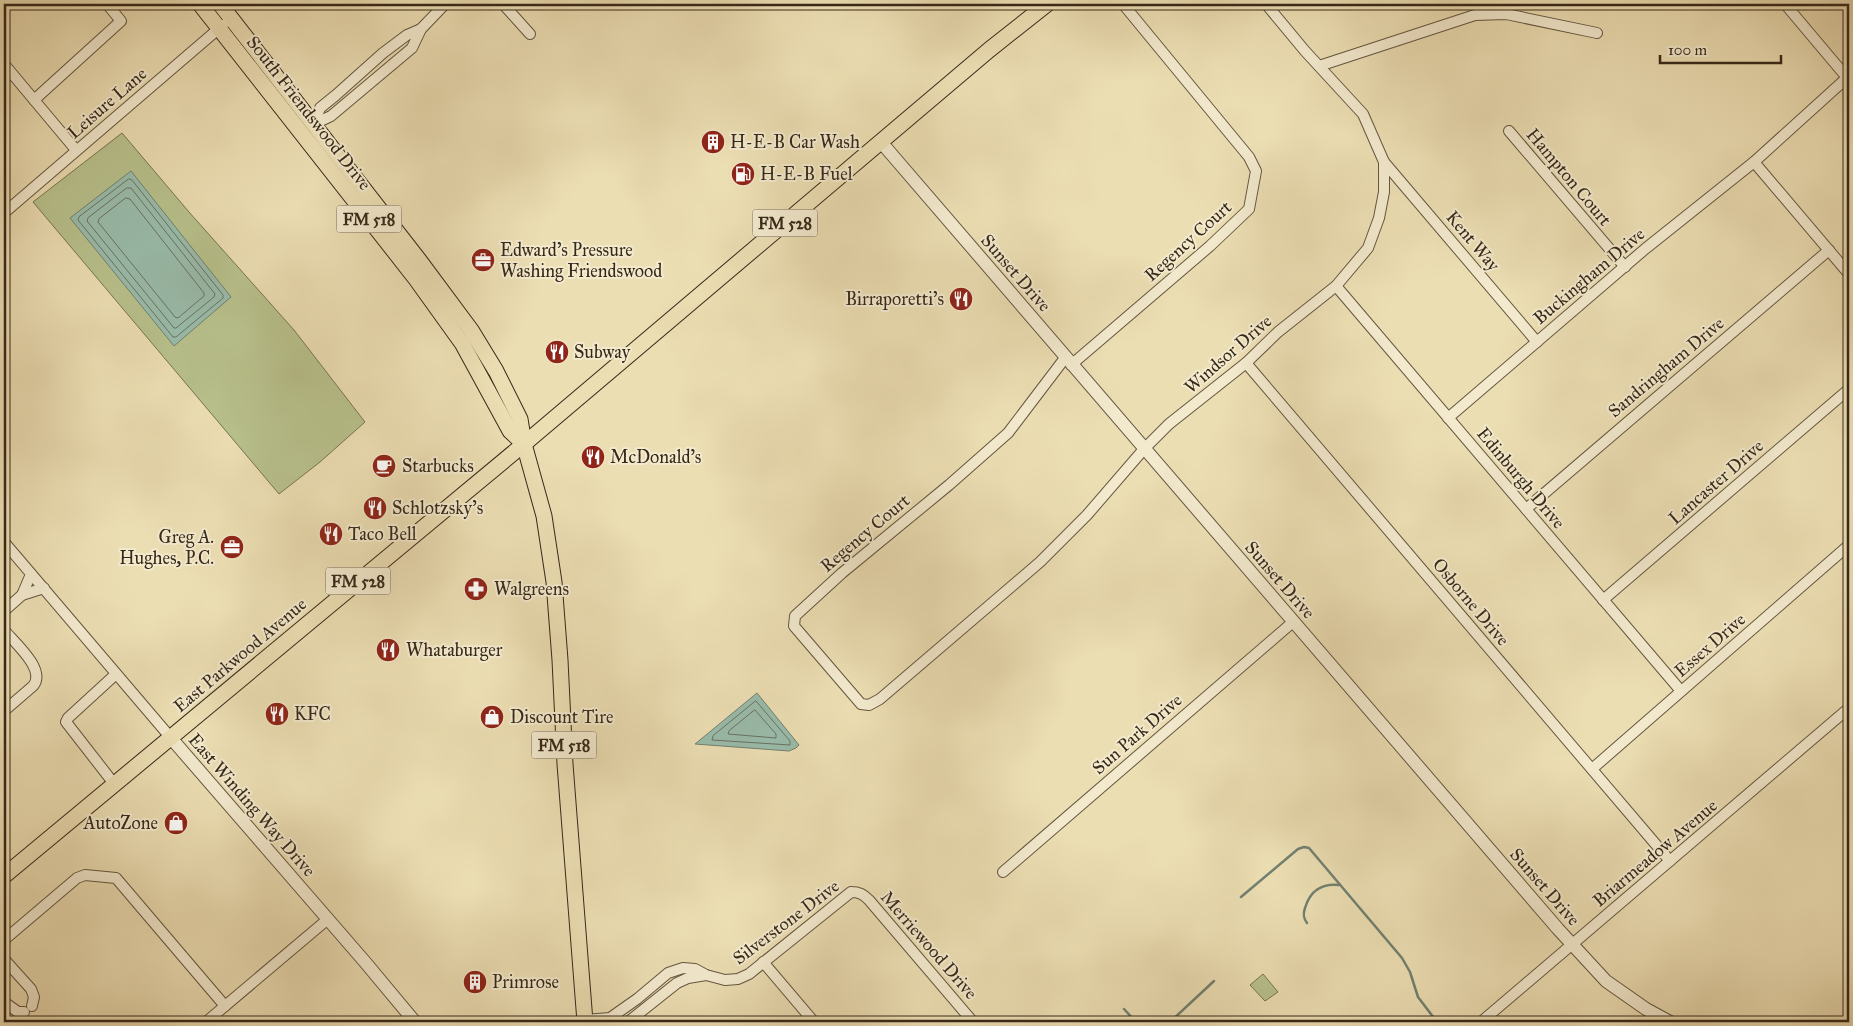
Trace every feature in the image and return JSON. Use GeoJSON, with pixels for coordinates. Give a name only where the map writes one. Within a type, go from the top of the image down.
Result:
{"type":"FeatureCollection","features":[{"type":"Feature","properties":{"kind":"main road","name":"South Friendswood Drive"},"geometry":{"type":"LineString","coordinates":[[200,4],[416,279],[462,343],[510,430],[524,444]]}},
{"type":"Feature","properties":{"kind":"main road","name":"South Friendswood Drive"},"geometry":{"type":"LineString","coordinates":[[220,4],[420,260],[471,330],[496,371],[520,419],[524,444],[544,516],[554,586],[565,763],[585,1021]]}},
{"type":"Feature","properties":{"kind":"main road","name":"FM 528"},"geometry":{"type":"LineString","coordinates":[[524,444],[989,50],[1048,4]]}},
{"type":"Feature","properties":{"kind":"main road","name":"East Parkwood Avenue"},"geometry":{"type":"LineString","coordinates":[[4,876],[524,444]]}},
{"type":"Feature","properties":{"kind":"street"},"geometry":{"type":"LineString","coordinates":[[34,100],[121,21],[106,4]]}},
{"type":"Feature","properties":{"kind":"street"},"geometry":{"type":"LineString","coordinates":[[314,124],[331,116],[412,48],[421,29],[445,4]]}},
{"type":"Feature","properties":{"kind":"street"},"geometry":{"type":"LineString","coordinates":[[503,4],[530,34]]}},
{"type":"Feature","properties":{"kind":"street","name":"Regency Court"},"geometry":{"type":"LineString","coordinates":[[900,681],[880,699],[869,705],[861,704],[794,626],[795,616],[842,573],[949,485],[1008,433],[1068,361],[1210,246],[1249,209],[1256,171],[1249,156],[1123,4]]}},
{"type":"Feature","properties":{"kind":"street","name":"Windsor Drive"},"geometry":{"type":"LineString","coordinates":[[900,681],[1040,562],[1087,514],[1144,449],[1169,424],[1246,363],[1278,332],[1336,286],[1368,248],[1380,218],[1384,192],[1384,162],[1363,114],[1266,4]]}},
{"type":"Feature","properties":{"kind":"street"},"geometry":{"type":"LineString","coordinates":[[1785,4],[1849,78]]}},
{"type":"Feature","properties":{"kind":"street"},"geometry":{"type":"LineString","coordinates":[[1319,66],[1475,15],[1506,14],[1597,33]]}},
{"type":"Feature","properties":{"kind":"street","name":"Leisure Lane"},"geometry":{"type":"LineString","coordinates":[[4,213],[231,18]]}},
{"type":"Feature","properties":{"kind":"street"},"geometry":{"type":"LineString","coordinates":[[314,124],[320,108],[330,99],[383,53],[407,35],[421,29]]}},
{"type":"Feature","properties":{"kind":"street"},"geometry":{"type":"LineString","coordinates":[[4,64],[76,150]]}},
{"type":"Feature","properties":{"kind":"street","name":"Buckingham Drive"},"geometry":{"type":"LineString","coordinates":[[1448,418],[1625,267],[1754,162],[1849,78]]}},
{"type":"Feature","properties":{"kind":"street","name":"Hampton Court"},"geometry":{"type":"LineString","coordinates":[[1509,130],[1625,267]]}},
{"type":"Feature","properties":{"kind":"street","name":"Sunset Drive"},"geometry":{"type":"LineString","coordinates":[[880,142],[1572,945],[1606,981],[1646,1009],[1670,1022]]}},
{"type":"Feature","properties":{"kind":"street","name":"Kent Way"},"geometry":{"type":"LineString","coordinates":[[1384,162],[1537,342]]}},
{"type":"Feature","properties":{"kind":"street"},"geometry":{"type":"LineString","coordinates":[[1754,162],[1849,274]]}},
{"type":"Feature","properties":{"kind":"street","name":"Sandringham Drive"},"geometry":{"type":"LineString","coordinates":[[1526,509],[1829,250]]}},
{"type":"Feature","properties":{"kind":"street","name":"Edinburgh Drive"},"geometry":{"type":"LineString","coordinates":[[1336,286],[1681,691]]}},
{"type":"Feature","properties":{"kind":"street","name":"Osborne Drive"},"geometry":{"type":"LineString","coordinates":[[1246,363],[1670,861]]}},
{"type":"Feature","properties":{"kind":"street","name":"Lancaster Drive"},"geometry":{"type":"LineString","coordinates":[[1603,600],[1849,389]]}},
{"type":"Feature","properties":{"kind":"street","name":"East Winding Way Drive"},"geometry":{"type":"LineString","coordinates":[[4,542],[415,1022]]}},
{"type":"Feature","properties":{"kind":"street","name":"Essex Drive"},"geometry":{"type":"LineString","coordinates":[[1592,769],[1849,546]]}},
{"type":"Feature","properties":{"kind":"street"},"geometry":{"type":"LineString","coordinates":[[22,595],[31,574]]}},
{"type":"Feature","properties":{"kind":"street"},"geometry":{"type":"LineString","coordinates":[[4,611],[22,595],[44,588]]}},
{"type":"Feature","properties":{"kind":"street","name":"Sun Park Drive"},"geometry":{"type":"LineString","coordinates":[[1003,872],[1293,622]]}},
{"type":"Feature","properties":{"kind":"street"},"geometry":{"type":"LineString","coordinates":[[4,630],[33,664],[37,675],[37,681],[33,686],[4,710]]}},
{"type":"Feature","properties":{"kind":"street"},"geometry":{"type":"LineString","coordinates":[[115,785],[66,722],[68,718],[116,674]]}},
{"type":"Feature","properties":{"kind":"street","name":"Briarmeadow Avenue"},"geometry":{"type":"LineString","coordinates":[[1481,1022],[1849,708]]}},
{"type":"Feature","properties":{"kind":"street"},"geometry":{"type":"LineString","coordinates":[[4,940],[77,878],[85,875],[116,878],[225,1006]]}},
{"type":"Feature","properties":{"kind":"street","name":"Silverstone Drive"},"geometry":{"type":"LineString","coordinates":[[585,1021],[610,1018],[637,999],[668,973],[683,968],[696,969],[706,975],[725,980],[749,974],[846,895],[851,892],[857,892]]}},
{"type":"Feature","properties":{"kind":"street","name":"Merriewood Drive"},"geometry":{"type":"LineString","coordinates":[[857,892],[869,900],[974,1022]]}},
{"type":"Feature","properties":{"kind":"street"},"geometry":{"type":"LineString","coordinates":[[206,1022],[328,919]]}},
{"type":"Feature","properties":{"kind":"street"},"geometry":{"type":"LineString","coordinates":[[4,958],[31,989],[34,997],[28,1009],[18,1012],[4,1002]]}},
{"type":"Feature","properties":{"kind":"street"},"geometry":{"type":"LineString","coordinates":[[763,962],[814,1022]]}},
{"type":"Feature","properties":{"kind":"street","name":"Silverstone Drive"},"geometry":{"type":"LineString","coordinates":[[628,1022],[677,983],[688,978],[706,975]]}},
{"type":"Feature","properties":{"kind":"street"},"geometry":{"type":"LineString","coordinates":[[637,999],[645,1009]]}},
{"type":"Feature","properties":{"kind":"green space"},"geometry":{"type":"Polygon","coordinates":[[[122,133],[294,330],[365,422],[320,462],[279,494],[33,202],[122,133]]]}},
{"type":"Feature","properties":{"kind":"green space"},"geometry":{"type":"Polygon","coordinates":[[[1263,974],[1278,992],[1265,1001],[1250,985],[1263,974]]]}},
{"type":"Feature","properties":{"kind":"water"},"geometry":{"type":"Polygon","coordinates":[[[131,171],[231,297],[174,346],[70,218],[131,171]]]}},
{"type":"Feature","properties":{"kind":"water"},"geometry":{"type":"Polygon","coordinates":[[[757,693],[799,745],[796,748],[789,751],[695,744],[757,693]]]}},
{"type":"Feature","properties":{"kind":"waterway"},"geometry":{"type":"LineString","coordinates":[[1241,897],[1298,849],[1309,848],[1402,958],[1410,972],[1418,997],[1437,1022]]}},
{"type":"Feature","properties":{"kind":"waterway"},"geometry":{"type":"LineString","coordinates":[[1307,923],[1304,918],[1304,912],[1307,902],[1313,893],[1327,885],[1339,885]]}},
{"type":"Feature","properties":{"kind":"waterway"},"geometry":{"type":"LineString","coordinates":[[1170,1022],[1214,981]]}},
{"type":"Feature","properties":{"kind":"waterway"},"geometry":{"type":"LineString","coordinates":[[1124,1009],[1136,1022]]}},
{"type":"Feature","properties":{"kind":"place","name":"H-E-B Car Wash"},"geometry":{"type":"Point","coordinates":[713,142]}},
{"type":"Feature","properties":{"kind":"place","name":"H-E-B Fuel"},"geometry":{"type":"Point","coordinates":[743,174]}},
{"type":"Feature","properties":{"kind":"place","name":"Edward’s Pressure Washing Friendswood"},"geometry":{"type":"Point","coordinates":[483,260]}},
{"type":"Feature","properties":{"kind":"place","name":"Birraporetti's"},"geometry":{"type":"Point","coordinates":[961,299]}},
{"type":"Feature","properties":{"kind":"place","name":"Subway"},"geometry":{"type":"Point","coordinates":[557,352]}},
{"type":"Feature","properties":{"kind":"place","name":"McDonald's"},"geometry":{"type":"Point","coordinates":[593,457]}},
{"type":"Feature","properties":{"kind":"place","name":"Starbucks"},"geometry":{"type":"Point","coordinates":[384,466]}},
{"type":"Feature","properties":{"kind":"place","name":"Schlotzsky's"},"geometry":{"type":"Point","coordinates":[375,508]}},
{"type":"Feature","properties":{"kind":"place","name":"Taco Bell"},"geometry":{"type":"Point","coordinates":[331,534]}},
{"type":"Feature","properties":{"kind":"place","name":"Greg A. Hughes, P.C."},"geometry":{"type":"Point","coordinates":[232,547]}},
{"type":"Feature","properties":{"kind":"place","name":"Walgreens"},"geometry":{"type":"Point","coordinates":[476,589]}},
{"type":"Feature","properties":{"kind":"place","name":"Whataburger"},"geometry":{"type":"Point","coordinates":[388,650]}},
{"type":"Feature","properties":{"kind":"place","name":"KFC"},"geometry":{"type":"Point","coordinates":[277,714]}},
{"type":"Feature","properties":{"kind":"place","name":"Discount Tire"},"geometry":{"type":"Point","coordinates":[492,717]}},
{"type":"Feature","properties":{"kind":"place","name":"AutoZone"},"geometry":{"type":"Point","coordinates":[176,823]}},
{"type":"Feature","properties":{"kind":"place","name":"Primrose"},"geometry":{"type":"Point","coordinates":[475,982]}}]}
